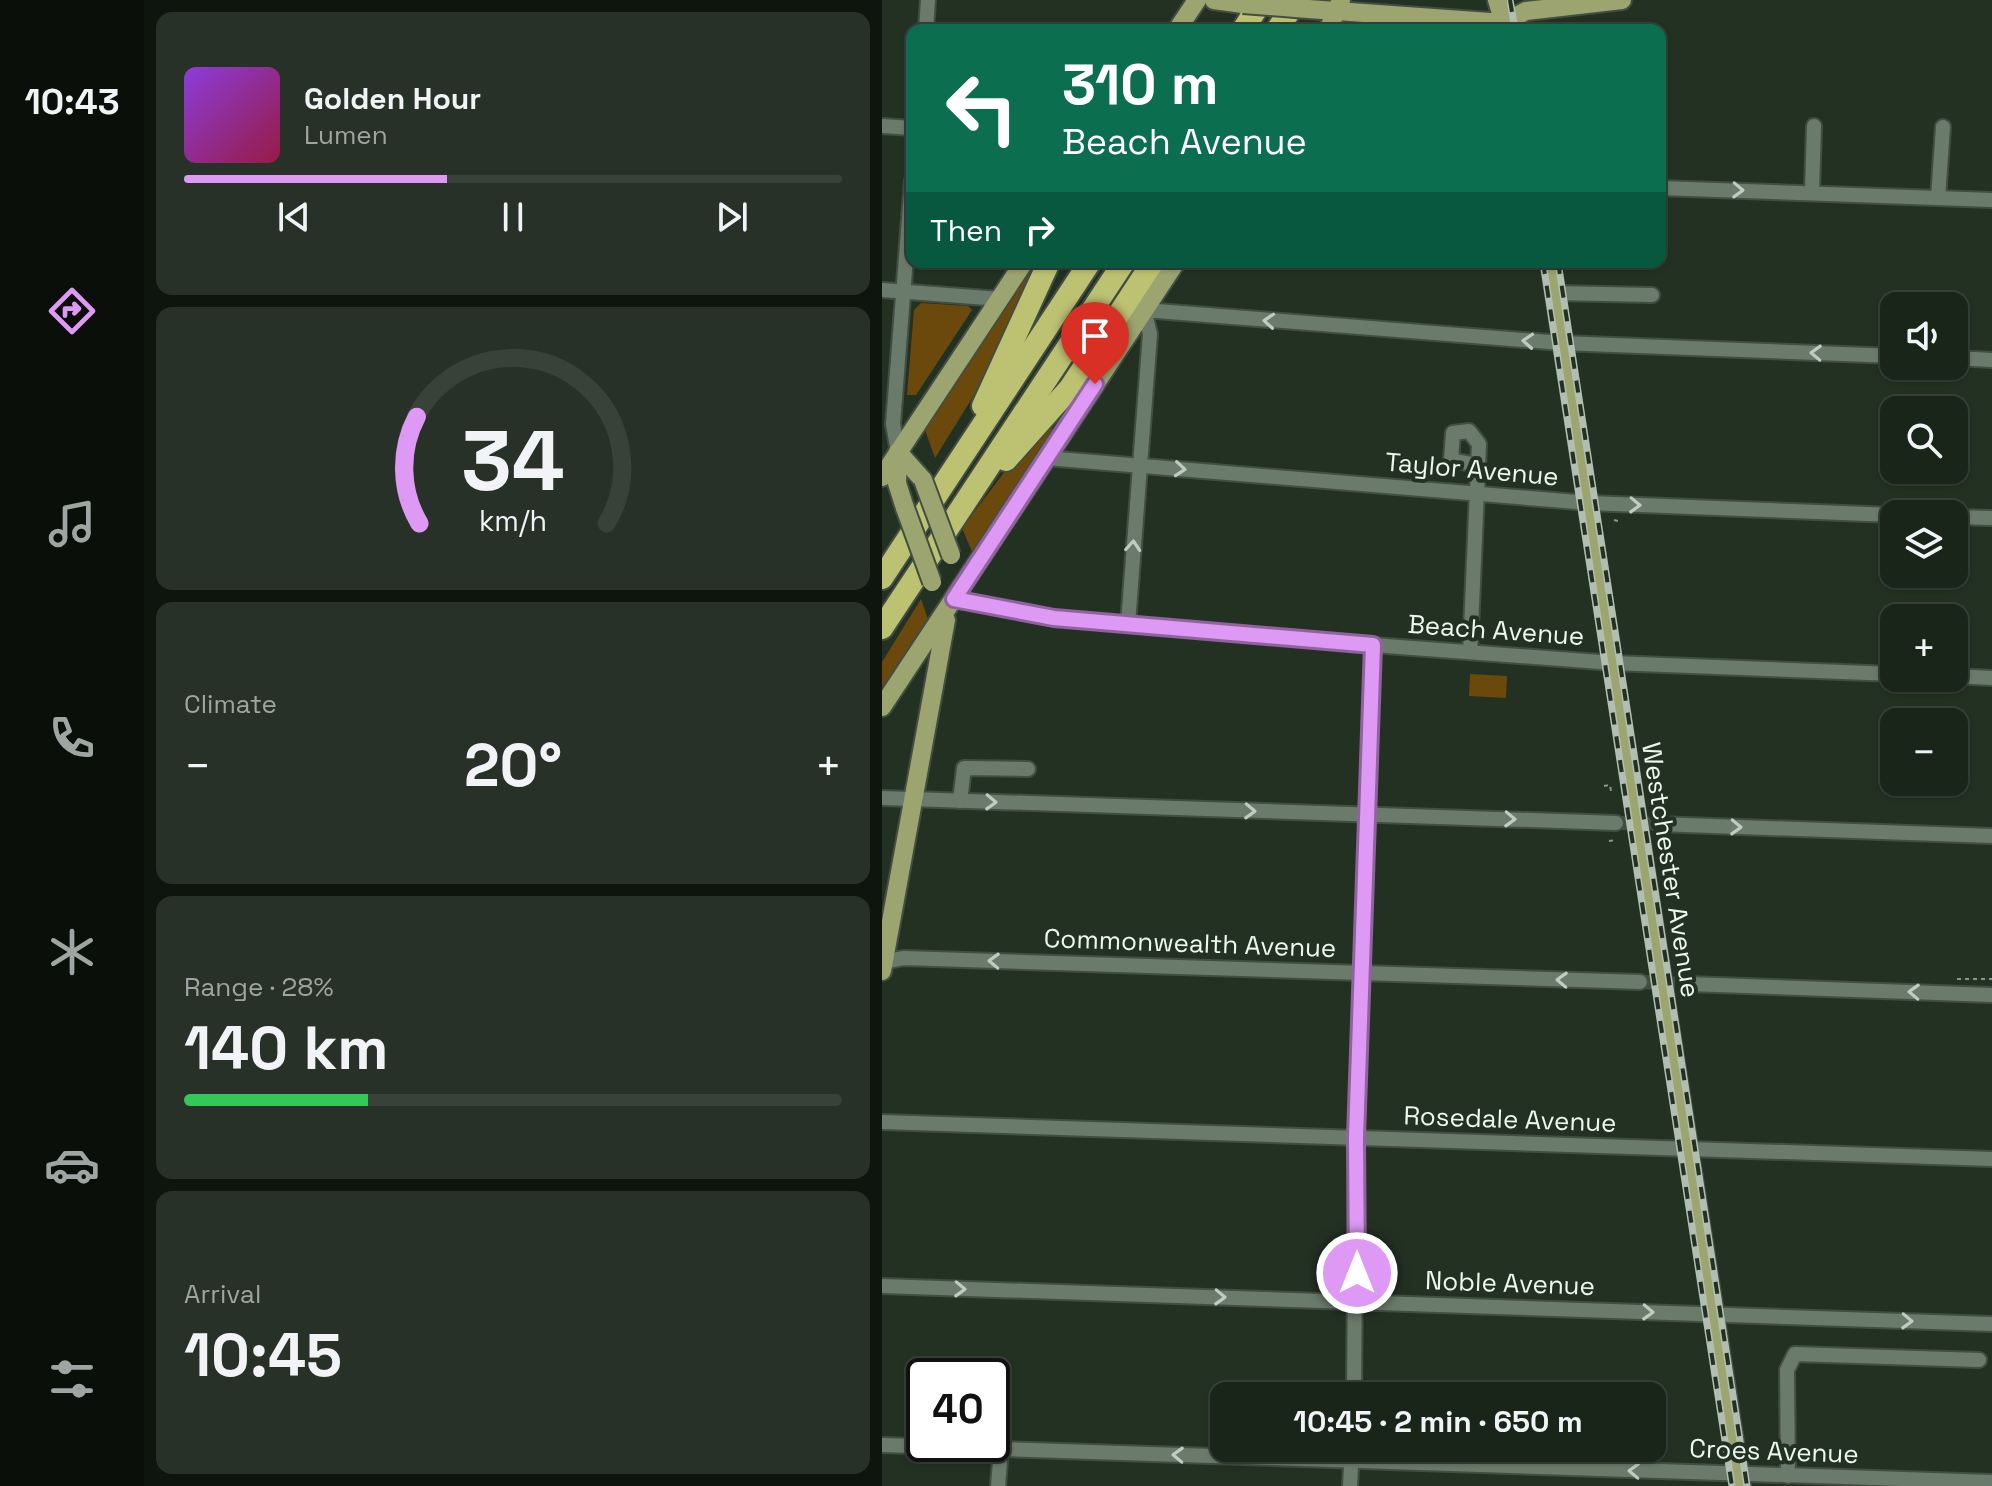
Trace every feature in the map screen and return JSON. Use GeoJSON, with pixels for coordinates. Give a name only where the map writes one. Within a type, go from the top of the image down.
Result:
{"type":"FeatureCollection","features":[{"type":"Feature","properties":{"kind":"highway"},"geometry":{"type":"LineString","coordinates":[[1245,24],[1253,2]]}},
{"type":"Feature","properties":{"kind":"highway"},"geometry":{"type":"LineString","coordinates":[[1283,24],[1302,4]]}},
{"type":"Feature","properties":{"kind":"highway"},"geometry":{"type":"LineString","coordinates":[[956,465],[1046,268]]}},
{"type":"Feature","properties":{"kind":"highway"},"geometry":{"type":"LineString","coordinates":[[882,578],[1086,268]]}},
{"type":"Feature","properties":{"kind":"highway"},"geometry":{"type":"LineString","coordinates":[[882,628],[1120,268]]}},
{"type":"Feature","properties":{"kind":"highway"},"geometry":{"type":"LineString","coordinates":[[959,511],[1070,388],[1149,268]]}},
{"type":"Feature","properties":{"kind":"highway"},"geometry":{"type":"LineString","coordinates":[[882,570],[900,550]]}},
{"type":"Feature","properties":{"kind":"main road"},"geometry":{"type":"LineString","coordinates":[[1181,24],[1197,0]]}},
{"type":"Feature","properties":{"kind":"main road"},"geometry":{"type":"LineString","coordinates":[[1214,0],[1340,6],[1377,22],[1438,24]]}},
{"type":"Feature","properties":{"kind":"main road"},"geometry":{"type":"LineString","coordinates":[[1498,0],[1526,14],[1622,0]]}},
{"type":"Feature","properties":{"kind":"main road"},"geometry":{"type":"LineString","coordinates":[[1498,0],[1504,24]]}},
{"type":"Feature","properties":{"kind":"main road"},"geometry":{"type":"LineString","coordinates":[[1331,24],[1340,6]]}},
{"type":"Feature","properties":{"kind":"main road"},"geometry":{"type":"LineString","coordinates":[[882,477],[890,449],[1020,268]]}},
{"type":"Feature","properties":{"kind":"main road"},"geometry":{"type":"LineString","coordinates":[[882,707],[1172,268]]}},
{"type":"Feature","properties":{"kind":"main road","name":"Westchester Avenue"},"geometry":{"type":"LineString","coordinates":[[1551,268],[1740,1480]]}},
{"type":"Feature","properties":{"kind":"main road"},"geometry":{"type":"LineString","coordinates":[[883,965],[942,634],[954,599],[955,572],[923,480],[890,449]]}},
{"type":"Feature","properties":{"kind":"main road"},"geometry":{"type":"LineString","coordinates":[[890,449],[905,508],[932,582],[954,599]]}},
{"type":"Feature","properties":{"kind":"street"},"geometry":{"type":"LineString","coordinates":[[926,24],[928,0]]}},
{"type":"Feature","properties":{"kind":"street"},"geometry":{"type":"LineString","coordinates":[[882,126],[906,128]]}},
{"type":"Feature","properties":{"kind":"street"},"geometry":{"type":"LineString","coordinates":[[1812,192],[1814,126]]}},
{"type":"Feature","properties":{"kind":"street"},"geometry":{"type":"LineString","coordinates":[[1938,198],[1943,127]]}},
{"type":"Feature","properties":{"kind":"street"},"geometry":{"type":"LineString","coordinates":[[1666,188],[1992,200]]}},
{"type":"Feature","properties":{"kind":"street"},"geometry":{"type":"LineString","coordinates":[[890,449],[906,254]]}},
{"type":"Feature","properties":{"kind":"street"},"geometry":{"type":"LineString","coordinates":[[882,290],[1000,299]]}},
{"type":"Feature","properties":{"kind":"street"},"geometry":{"type":"LineString","coordinates":[[1554,293],[1652,295]]}},
{"type":"Feature","properties":{"kind":"street"},"geometry":{"type":"LineString","coordinates":[[1128,624],[1150,334],[1144,310],[1562,343],[1880,355]]}},
{"type":"Feature","properties":{"kind":"street"},"geometry":{"type":"LineString","coordinates":[[1968,359],[1992,360]]}},
{"type":"Feature","properties":{"kind":"street","name":"Taylor Avenue"},"geometry":{"type":"LineString","coordinates":[[1046,458],[1589,503],[1880,514]]}},
{"type":"Feature","properties":{"kind":"street"},"geometry":{"type":"LineString","coordinates":[[1470,652],[1477,465]]}},
{"type":"Feature","properties":{"kind":"street"},"geometry":{"type":"LineString","coordinates":[[1968,517],[1992,518]]}},
{"type":"Feature","properties":{"kind":"street","name":"Beach Avenue"},"geometry":{"type":"LineString","coordinates":[[954,599],[1026,614],[1373,645],[1613,663],[1880,673]]}},
{"type":"Feature","properties":{"kind":"street"},"geometry":{"type":"LineString","coordinates":[[1354,1382],[1356,1137],[1373,645]]}},
{"type":"Feature","properties":{"kind":"street"},"geometry":{"type":"LineString","coordinates":[[1968,677],[1992,678]]}},
{"type":"Feature","properties":{"kind":"street"},"geometry":{"type":"LineString","coordinates":[[960,801],[964,768],[1028,769]]}},
{"type":"Feature","properties":{"kind":"street"},"geometry":{"type":"LineString","coordinates":[[882,798],[1616,823]]}},
{"type":"Feature","properties":{"kind":"street"},"geometry":{"type":"LineString","coordinates":[[1658,824],[1992,836]]}},
{"type":"Feature","properties":{"kind":"street","name":"Commonwealth Avenue"},"geometry":{"type":"LineString","coordinates":[[883,965],[915,958],[1640,982]]}},
{"type":"Feature","properties":{"kind":"street"},"geometry":{"type":"LineString","coordinates":[[1689,984],[1992,995]]}},
{"type":"Feature","properties":{"kind":"street","name":"Rosedale Avenue"},"geometry":{"type":"LineString","coordinates":[[882,1122],[1992,1159]]}},
{"type":"Feature","properties":{"kind":"street","name":"Noble Avenue"},"geometry":{"type":"LineString","coordinates":[[882,1286],[1992,1324]]}},
{"type":"Feature","properties":{"kind":"street"},"geometry":{"type":"LineString","coordinates":[[1788,1476],[1787,1370],[1795,1354],[1979,1360]]}},
{"type":"Feature","properties":{"kind":"street","name":"Croes Avenue"},"geometry":{"type":"LineString","coordinates":[[882,1445],[906,1446]]}},
{"type":"Feature","properties":{"kind":"street","name":"Croes Avenue"},"geometry":{"type":"LineString","coordinates":[[1010,1449],[1210,1453]]}},
{"type":"Feature","properties":{"kind":"street"},"geometry":{"type":"LineString","coordinates":[[998,1486],[1000,1462]]}},
{"type":"Feature","properties":{"kind":"street"},"geometry":{"type":"LineString","coordinates":[[1350,1486],[1352,1462]]}},
{"type":"Feature","properties":{"kind":"street","name":"Croes Avenue"},"geometry":{"type":"LineString","coordinates":[[1461,1462],[1740,1480],[1788,1476],[1857,1482],[1992,1482]]}},
{"type":"Feature","properties":{"kind":"path"},"geometry":{"type":"LineString","coordinates":[[1604,786],[1610,785],[1611,791]]}},
{"type":"Feature","properties":{"kind":"path"},"geometry":{"type":"LineString","coordinates":[[1609,841],[1617,840]]}},
{"type":"Feature","properties":{"kind":"path"},"geometry":{"type":"LineString","coordinates":[[1664,858],[1665,862],[1669,861]]}},
{"type":"Feature","properties":{"kind":"shaded area"},"geometry":{"type":"Polygon","coordinates":[[[1032,268],[1040,268],[974,395],[935,458],[925,430],[1032,268]]]}},
{"type":"Feature","properties":{"kind":"shaded area"},"geometry":{"type":"Polygon","coordinates":[[[921,303],[968,306],[972,310],[916,395],[907,395],[914,310],[921,303]]]}},
{"type":"Feature","properties":{"kind":"shaded area"},"geometry":{"type":"Polygon","coordinates":[[[1047,426],[1054,430],[973,554],[962,528],[1003,474],[1047,426]]]}},
{"type":"Feature","properties":{"kind":"shaded area"},"geometry":{"type":"Polygon","coordinates":[[[921,599],[929,622],[882,693],[882,662],[921,599]]]}},
{"type":"Feature","properties":{"kind":"shaded area"},"geometry":{"type":"Polygon","coordinates":[[[1470,674],[1507,676],[1506,698],[1469,696],[1470,674]]]}},
{"type":"Feature","properties":{"kind":"tunnel"},"geometry":{"type":"LineString","coordinates":[[1616,823],[1658,824]]}},
{"type":"Feature","properties":{"kind":"tunnel"},"geometry":{"type":"LineString","coordinates":[[1640,982],[1689,984]]}},
{"type":"Feature","properties":{"kind":"railway"},"geometry":{"type":"LineString","coordinates":[[1510,0],[1514,24]]}},
{"type":"Feature","properties":{"kind":"railway"},"geometry":{"type":"LineString","coordinates":[[1544,268],[1732,1486]]}},
{"type":"Feature","properties":{"kind":"railway"},"geometry":{"type":"LineString","coordinates":[[1559,268],[1747,1486]]}},
{"type":"Feature","properties":{"kind":"route"},"geometry":{"type":"LineString","coordinates":[[1095,384],[954,599],[972,605],[1054,618],[1373,645],[1356,1137],[1357,1273]]}}]}
